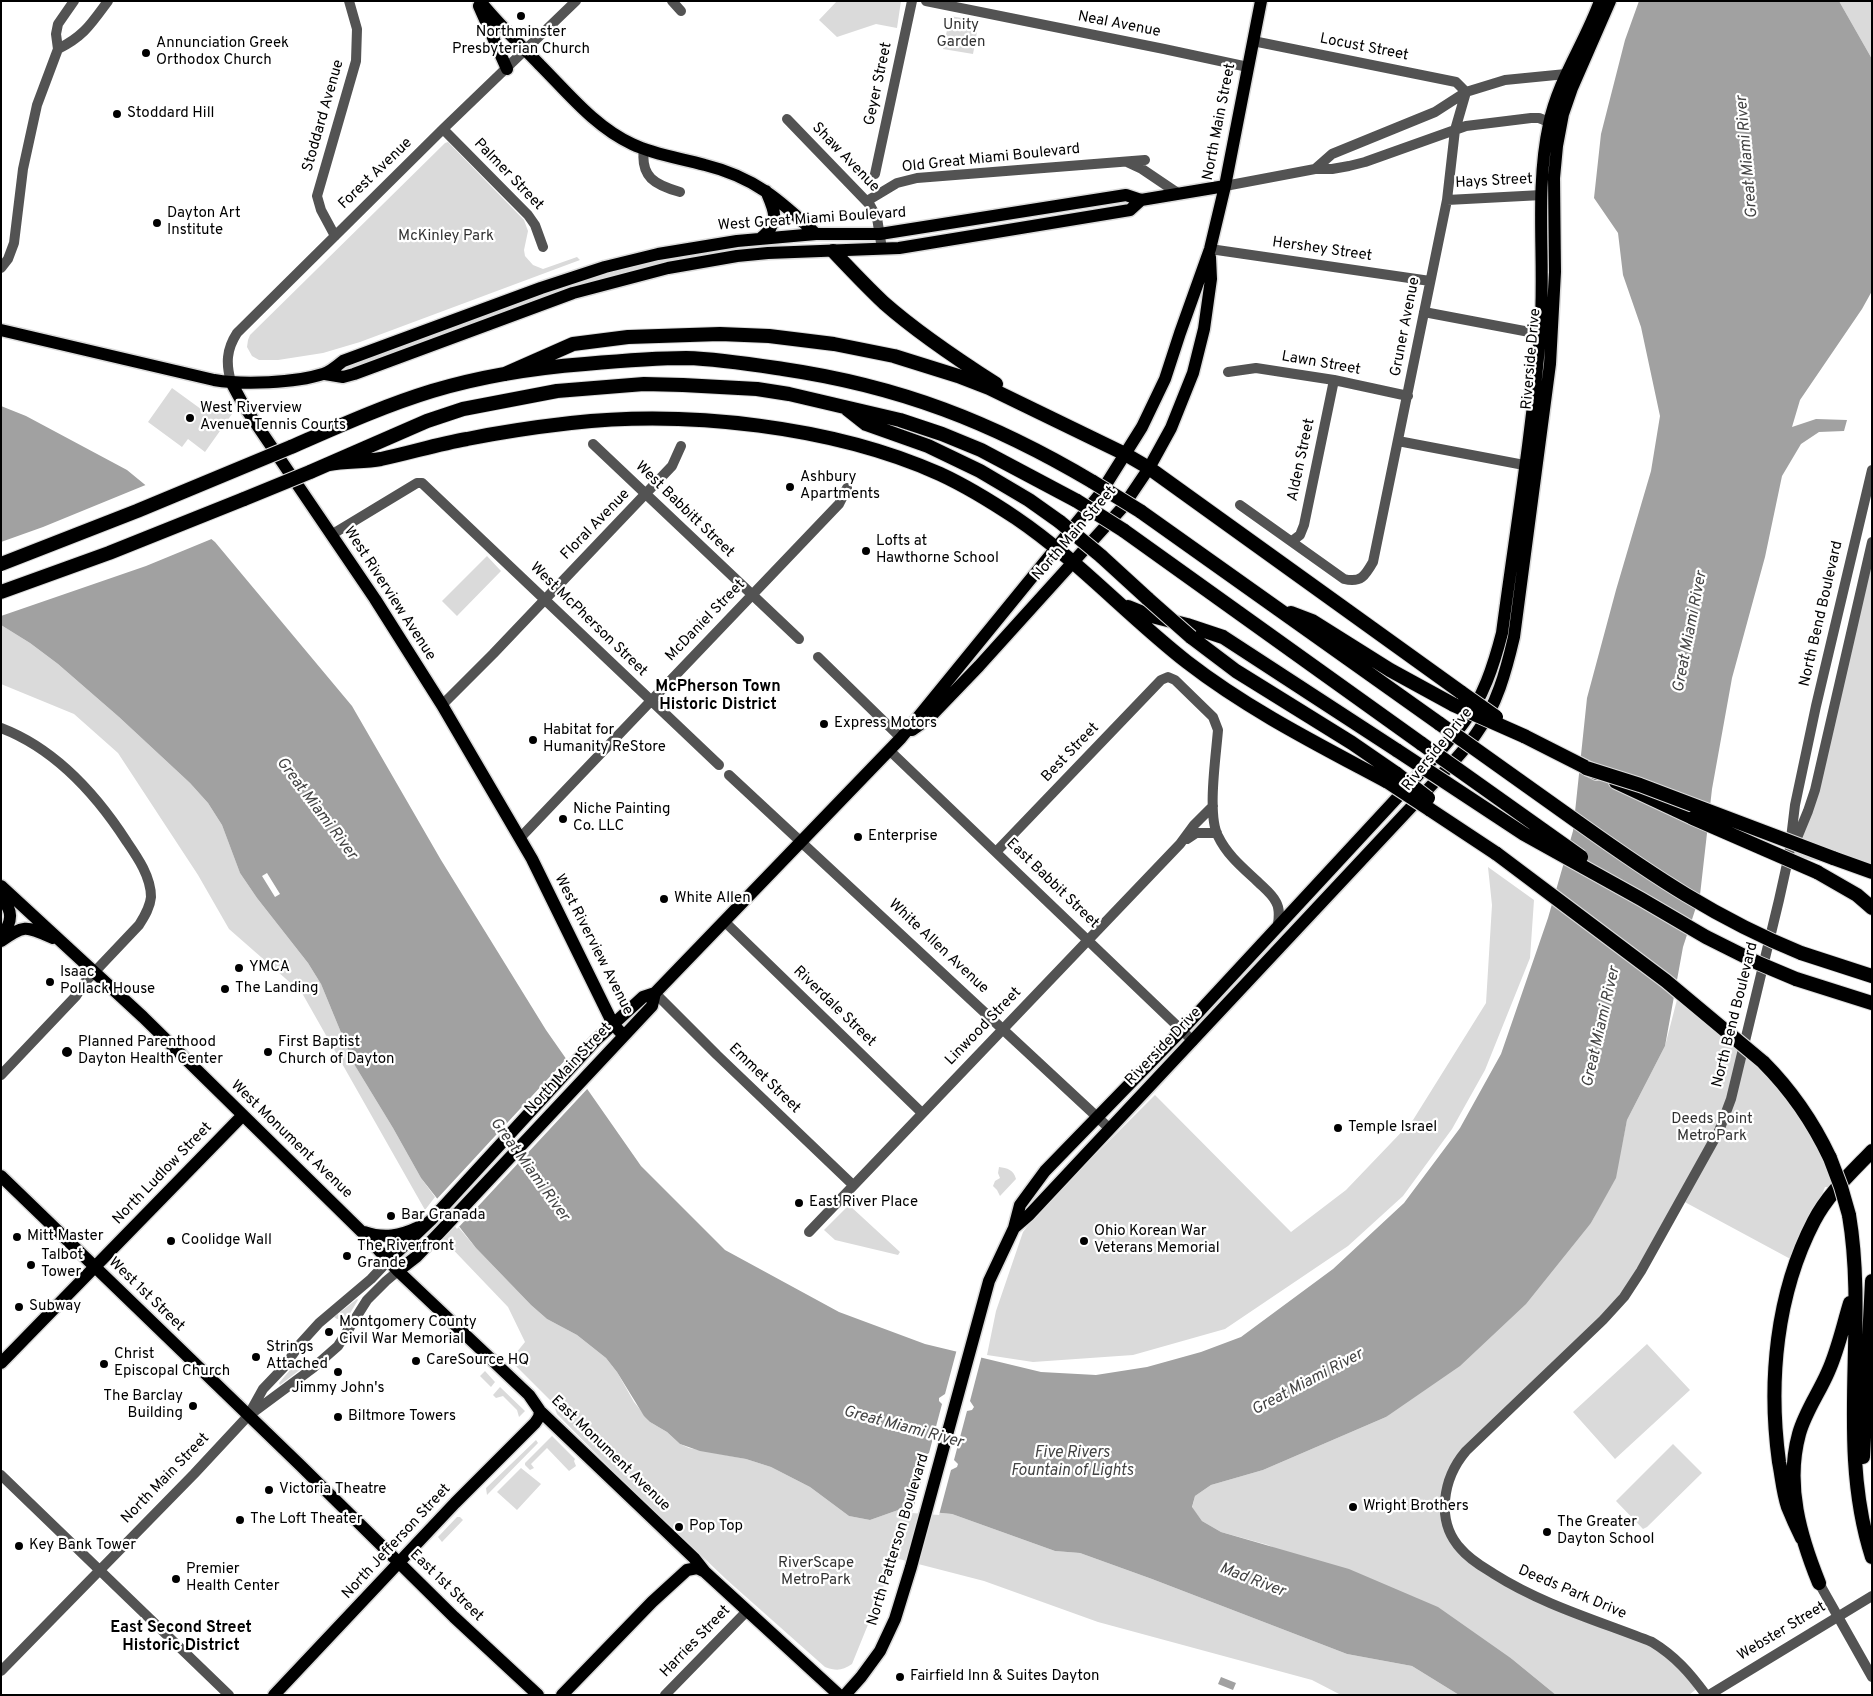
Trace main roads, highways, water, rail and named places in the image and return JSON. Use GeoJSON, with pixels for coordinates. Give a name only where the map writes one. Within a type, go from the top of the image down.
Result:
{"type":"FeatureCollection","features":[{"type":"Feature","properties":{"kind":"highway"},"geometry":{"type":"LineString","coordinates":[[833,251],[898,314],[946,351],[1006,390],[1015,400]]}},
{"type":"Feature","properties":{"kind":"highway"},"geometry":{"type":"LineString","coordinates":[[505,374],[572,344],[656,336],[720,334],[834,344],[894,356],[958,376],[1015,400],[1125,454],[1149,468],[1524,736]]}},
{"type":"Feature","properties":{"kind":"highway"},"geometry":{"type":"LineString","coordinates":[[1,564],[137,511],[358,418],[431,392],[505,374],[602,362],[684,358],[748,363],[833,377],[877,387],[976,421],[1033,447],[1094,482],[1140,511],[1580,824],[1679,891],[1739,926],[1801,953],[1872,976]]}},
{"type":"Feature","properties":{"kind":"highway"},"geometry":{"type":"LineString","coordinates":[[1,592],[109,553],[310,472],[436,418],[464,409],[557,391],[644,384],[757,389],[900,420],[942,434],[981,450],[1077,501],[1123,530],[1641,899]]}},
{"type":"Feature","properties":{"kind":"highway"},"geometry":{"type":"LineString","coordinates":[[842,406],[866,424],[928,446],[980,471],[1029,500],[1060,522],[1191,637],[1236,671],[1352,743],[1393,778],[1666,981],[1763,1062],[1782,1081],[1801,1107],[1830,1158],[1839,1180],[1849,1215],[1853,1242],[1854,1285],[1853,1433],[1862,1513],[1872,1556]]}},
{"type":"Feature","properties":{"kind":"highway"},"geometry":{"type":"LineString","coordinates":[[329,464],[343,461],[376,460],[465,439],[573,423],[702,419],[798,432],[862,447],[940,474],[975,492],[1016,518],[1055,548],[1186,662],[1232,694],[1280,723],[1393,778]]}},
{"type":"Feature","properties":{"kind":"highway"},"geometry":{"type":"LineString","coordinates":[[1116,600],[1134,610],[1223,636],[1524,834],[1726,948],[1796,978],[1872,1003]]}},
{"type":"Feature","properties":{"kind":"highway"},"geometry":{"type":"LineString","coordinates":[[1279,609],[1312,621],[1390,670],[1454,705],[1524,736],[1586,768],[1693,818],[1817,872],[1856,895],[1872,908]]}},
{"type":"Feature","properties":{"kind":"highway"},"geometry":{"type":"LineString","coordinates":[[1586,768],[1640,785],[1872,872]]}},
{"type":"Feature","properties":{"kind":"highway"},"geometry":{"type":"LineString","coordinates":[[1820,1583],[1788,1506],[1776,1439],[1774,1407],[1775,1370],[1783,1312],[1796,1262],[1814,1221],[1830,1196],[1872,1151]]}},
{"type":"Feature","properties":{"kind":"highway"},"geometry":{"type":"LineString","coordinates":[[1862,1513],[1863,1429],[1872,1280]]}},
{"type":"Feature","properties":{"kind":"highway"},"geometry":{"type":"LineString","coordinates":[[1802,1538],[1798,1523],[1794,1487],[1796,1449],[1803,1423],[1835,1355],[1854,1285]]}},
{"type":"Feature","properties":{"kind":"main road"},"geometry":{"type":"LineString","coordinates":[[479,1],[526,51],[601,125],[622,139],[644,149],[721,170],[766,190],[785,204],[816,234]]}},
{"type":"Feature","properties":{"kind":"main road"},"geometry":{"type":"LineString","coordinates":[[479,1],[506,69]]}},
{"type":"Feature","properties":{"kind":"main road","name":"North Main Street"},"geometry":{"type":"LineString","coordinates":[[389,1260],[430,1221],[597,1039],[643,997],[655,993],[901,738],[1100,494],[1142,427],[1165,379],[1210,249],[1225,186],[1261,1]]}},
{"type":"Feature","properties":{"kind":"main road","name":"Riverside Drive"},"geometry":{"type":"LineString","coordinates":[[985,1298],[995,1266],[1014,1228],[1020,1205],[1045,1171],[1182,1030],[1278,924],[1434,758],[1462,725],[1475,705],[1493,664],[1502,632],[1524,465],[1540,334],[1543,161],[1549,122],[1566,74],[1600,1]]}},
{"type":"Feature","properties":{"kind":"main road","name":"Riverside Drive"},"geometry":{"type":"LineString","coordinates":[[1014,1228],[1029,1215],[1444,772],[1477,733],[1498,694],[1514,637],[1550,364],[1554,281],[1554,178],[1557,146],[1563,114],[1572,88],[1610,1]]}},
{"type":"Feature","properties":{"kind":"main road","name":"West Great Miami Boulevard"},"geometry":{"type":"LineString","coordinates":[[326,374],[343,361],[541,288],[604,267],[686,248],[718,243],[816,234],[880,234],[1126,195],[1141,200],[1225,186]]}},
{"type":"Feature","properties":{"kind":"main road"},"geometry":{"type":"LineString","coordinates":[[760,239],[771,228],[775,219],[773,206],[766,190]]}},
{"type":"Feature","properties":{"kind":"main road","name":"West Great Miami Boulevard"},"geometry":{"type":"LineString","coordinates":[[231,382],[283,381],[326,374],[343,377],[543,303],[645,273],[737,256],[882,249],[1130,210],[1141,200]]}},
{"type":"Feature","properties":{"kind":"main road","name":"North Main Street"},"geometry":{"type":"LineString","coordinates":[[901,738],[929,718],[979,666],[1122,508],[1149,468],[1171,428],[1193,373],[1204,329],[1211,279],[1210,249]]}},
{"type":"Feature","properties":{"kind":"main road"},"geometry":{"type":"LineString","coordinates":[[1,329],[132,362],[231,382]]}},
{"type":"Feature","properties":{"kind":"main road","name":"West Riverview Avenue"},"geometry":{"type":"LineString","coordinates":[[231,382],[244,406],[375,599],[442,705],[520,838],[613,1024],[623,1035]]}},
{"type":"Feature","properties":{"kind":"main road","name":"West Monument Avenue"},"geometry":{"type":"LineString","coordinates":[[1,886],[144,1017],[362,1232]]}},
{"type":"Feature","properties":{"kind":"main road"},"geometry":{"type":"LineString","coordinates":[[1,899],[9,908],[11,916],[10,923],[1,939]]}},
{"type":"Feature","properties":{"kind":"main road"},"geometry":{"type":"LineString","coordinates":[[1,939],[20,929],[28,928],[62,942]]}},
{"type":"Feature","properties":{"kind":"main road","name":"North Main Street"},"geometry":{"type":"LineString","coordinates":[[398,1271],[416,1257],[440,1232],[652,1006],[655,993]]}},
{"type":"Feature","properties":{"kind":"main road","name":"North Ludlow Street"},"geometry":{"type":"LineString","coordinates":[[1,1363],[243,1115]]}},
{"type":"Feature","properties":{"kind":"main road","name":"West 1st Street"},"geometry":{"type":"LineString","coordinates":[[1,1176],[248,1416]]}},
{"type":"Feature","properties":{"kind":"main road"},"geometry":{"type":"LineString","coordinates":[[362,1232],[389,1237],[404,1234],[430,1221]]}},
{"type":"Feature","properties":{"kind":"main road","name":"East Monument Avenue"},"geometry":{"type":"LineString","coordinates":[[362,1232],[398,1271],[528,1395],[540,1411],[694,1558],[705,1572],[839,1695]]}},
{"type":"Feature","properties":{"kind":"main road","name":"North Patterson Boulevard"},"geometry":{"type":"LineString","coordinates":[[845,1695],[861,1677],[883,1645],[895,1619],[985,1298]]}},
{"type":"Feature","properties":{"kind":"main road","name":"North Jefferson Street"},"geometry":{"type":"LineString","coordinates":[[274,1695],[326,1642],[398,1562],[535,1423],[539,1418],[540,1411]]}},
{"type":"Feature","properties":{"kind":"main road","name":"East 1st Street"},"geometry":{"type":"LineString","coordinates":[[248,1416],[454,1617],[538,1695]]}},
{"type":"Feature","properties":{"kind":"main road"},"geometry":{"type":"LineString","coordinates":[[562,1695],[652,1602],[685,1572],[694,1568],[705,1572]]}},
{"type":"Feature","properties":{"kind":"water"},"geometry":{"type":"Polygon","coordinates":[[[1639,1],[1839,1],[1872,59],[1872,291],[1862,309],[1800,400],[1792,427],[1816,419],[1847,420],[1844,431],[1819,432],[1801,444],[1782,476],[1765,557],[1732,678],[1712,789],[1700,895],[1683,947],[1665,1046],[1627,1120],[1616,1178],[1591,1223],[1526,1304],[1460,1366],[1386,1417],[1263,1470],[1211,1485],[1195,1496],[1192,1507],[1202,1521],[1221,1532],[1349,1569],[1438,1607],[1512,1659],[1556,1695],[1459,1695],[1412,1666],[1347,1654],[1080,1553],[1055,1551],[952,1514],[901,1509],[870,1520],[849,1516],[810,1487],[771,1467],[746,1459],[700,1451],[680,1444],[644,1416],[617,1372],[606,1358],[577,1335],[547,1319],[531,1305],[476,1248],[421,1178],[354,1064],[321,984],[308,963],[257,898],[240,873],[222,825],[208,803],[190,783],[119,717],[58,664],[30,643],[1,625],[1,406],[26,416],[127,470],[215,542],[352,706],[441,860],[546,1030],[641,1166],[725,1250],[839,1312],[925,1344],[1041,1372],[1096,1375],[1147,1367],[1201,1352],[1241,1337],[1333,1269],[1404,1203],[1460,1128],[1501,1054],[1548,918],[1573,831],[1587,698],[1651,471],[1660,416],[1641,327],[1623,275],[1618,233],[1594,198],[1601,134],[1625,40],[1639,1]]]}},
{"type":"Feature","properties":{"kind":"water"},"geometry":{"type":"Polygon","coordinates":[[[1221,1677],[1236,1683],[1233,1690],[1218,1684],[1221,1677]]]}},
{"type":"Feature","properties":{"kind":"place","name":"Northminster Presbyterian Church"},"geometry":{"type":"Point","coordinates":[521,16]}},
{"type":"Feature","properties":{"kind":"place","name":"Annunciation Greek Orthodox Church"},"geometry":{"type":"Point","coordinates":[146,53]}},
{"type":"Feature","properties":{"kind":"place","name":"Stoddard Hill"},"geometry":{"type":"Point","coordinates":[117,114]}},
{"type":"Feature","properties":{"kind":"place","name":"Dayton Art Institute"},"geometry":{"type":"Point","coordinates":[157,223]}},
{"type":"Feature","properties":{"kind":"place","name":"West Riverview Avenue Tennis Courts"},"geometry":{"type":"Point","coordinates":[190,418]}},
{"type":"Feature","properties":{"kind":"place","name":"Ashbury Apartments"},"geometry":{"type":"Point","coordinates":[790,487]}},
{"type":"Feature","properties":{"kind":"place","name":"Lofts at Hawthorne School"},"geometry":{"type":"Point","coordinates":[866,551]}},
{"type":"Feature","properties":{"kind":"place","name":"Express Motors"},"geometry":{"type":"Point","coordinates":[824,724]}},
{"type":"Feature","properties":{"kind":"place","name":"Habitat for Humanity ReStore"},"geometry":{"type":"Point","coordinates":[533,740]}},
{"type":"Feature","properties":{"kind":"place","name":"Niche Painting Co. LLC"},"geometry":{"type":"Point","coordinates":[563,819]}},
{"type":"Feature","properties":{"kind":"place","name":"Enterprise"},"geometry":{"type":"Point","coordinates":[858,837]}},
{"type":"Feature","properties":{"kind":"place","name":"White Allen"},"geometry":{"type":"Point","coordinates":[664,899]}},
{"type":"Feature","properties":{"kind":"place","name":"YMCA"},"geometry":{"type":"Point","coordinates":[239,968]}},
{"type":"Feature","properties":{"kind":"place","name":"Isaac Pollack House"},"geometry":{"type":"Point","coordinates":[50,982]}},
{"type":"Feature","properties":{"kind":"place","name":"The Landing"},"geometry":{"type":"Point","coordinates":[225,989]}},
{"type":"Feature","properties":{"kind":"place","name":"Planned Parenthood Dayton Health Center"},"geometry":{"type":"Point","coordinates":[67,1052]}},
{"type":"Feature","properties":{"kind":"place","name":"First Baptist Church of Dayton"},"geometry":{"type":"Point","coordinates":[268,1052]}},
{"type":"Feature","properties":{"kind":"place","name":"Temple Israel"},"geometry":{"type":"Point","coordinates":[1338,1128]}},
{"type":"Feature","properties":{"kind":"place","name":"East River Place"},"geometry":{"type":"Point","coordinates":[799,1203]}},
{"type":"Feature","properties":{"kind":"place","name":"Bar Granada"},"geometry":{"type":"Point","coordinates":[391,1216]}},
{"type":"Feature","properties":{"kind":"place","name":"Mitt Master"},"geometry":{"type":"Point","coordinates":[17,1237]}},
{"type":"Feature","properties":{"kind":"place","name":"Coolidge Wall"},"geometry":{"type":"Point","coordinates":[171,1241]}},
{"type":"Feature","properties":{"kind":"place","name":"Ohio Korean War Veterans Memorial"},"geometry":{"type":"Point","coordinates":[1084,1241]}},
{"type":"Feature","properties":{"kind":"place","name":"The Riverfront Grande"},"geometry":{"type":"Point","coordinates":[347,1256]}},
{"type":"Feature","properties":{"kind":"place","name":"Talbot Tower"},"geometry":{"type":"Point","coordinates":[31,1265]}},
{"type":"Feature","properties":{"kind":"place","name":"Subway"},"geometry":{"type":"Point","coordinates":[19,1307]}},
{"type":"Feature","properties":{"kind":"place","name":"Montgomery County Civil War Memorial"},"geometry":{"type":"Point","coordinates":[329,1332]}},
{"type":"Feature","properties":{"kind":"place","name":"Strings Attached"},"geometry":{"type":"Point","coordinates":[256,1357]}},
{"type":"Feature","properties":{"kind":"place","name":"CareSource HQ"},"geometry":{"type":"Point","coordinates":[416,1361]}},
{"type":"Feature","properties":{"kind":"place","name":"Christ Episcopal Church"},"geometry":{"type":"Point","coordinates":[104,1364]}},
{"type":"Feature","properties":{"kind":"place","name":"Jimmy John's"},"geometry":{"type":"Point","coordinates":[338,1372]}},
{"type":"Feature","properties":{"kind":"place","name":"The Barclay Building"},"geometry":{"type":"Point","coordinates":[193,1406]}},
{"type":"Feature","properties":{"kind":"place","name":"Biltmore Towers"},"geometry":{"type":"Point","coordinates":[338,1417]}},
{"type":"Feature","properties":{"kind":"place","name":"Victoria Theatre"},"geometry":{"type":"Point","coordinates":[269,1490]}},
{"type":"Feature","properties":{"kind":"place","name":"Wright Brothers"},"geometry":{"type":"Point","coordinates":[1353,1507]}},
{"type":"Feature","properties":{"kind":"place","name":"The Loft Theater"},"geometry":{"type":"Point","coordinates":[240,1520]}},
{"type":"Feature","properties":{"kind":"place","name":"Pop Top"},"geometry":{"type":"Point","coordinates":[679,1527]}},
{"type":"Feature","properties":{"kind":"place","name":"The Greater Dayton School"},"geometry":{"type":"Point","coordinates":[1547,1532]}},
{"type":"Feature","properties":{"kind":"place","name":"Key Bank Tower"},"geometry":{"type":"Point","coordinates":[19,1546]}},
{"type":"Feature","properties":{"kind":"place","name":"Premier Health Center"},"geometry":{"type":"Point","coordinates":[176,1579]}},
{"type":"Feature","properties":{"kind":"place","name":"Fairfield Inn & Suites Dayton"},"geometry":{"type":"Point","coordinates":[900,1677]}},
{"type":"Feature","properties":{"kind":"district","name":"McPherson Town Historic District"},"geometry":{"type":"Point","coordinates":[718,697]}},
{"type":"Feature","properties":{"kind":"district","name":"East Second Street Historic District"},"geometry":{"type":"Point","coordinates":[181,1638]}},
{"type":"Feature","properties":{"kind":"park label","name":"Unity Garden"},"geometry":{"type":"Point","coordinates":[961,34]}},
{"type":"Feature","properties":{"kind":"park label","name":"McKinley Park"},"geometry":{"type":"Point","coordinates":[446,237]}},
{"type":"Feature","properties":{"kind":"park label","name":"Deeds Point MetroPark"},"geometry":{"type":"Point","coordinates":[1712,1128]}},
{"type":"Feature","properties":{"kind":"park label","name":"RiverScape MetroPark"},"geometry":{"type":"Point","coordinates":[816,1572]}},
{"type":"Feature","properties":{"kind":"water label","name":"Great Miami River"},"geometry":{"type":"Point","coordinates":[1748,157]}},
{"type":"Feature","properties":{"kind":"water label","name":"Great Miami River"},"geometry":{"type":"Point","coordinates":[1691,632]}},
{"type":"Feature","properties":{"kind":"water label","name":"Great Miami River"},"geometry":{"type":"Point","coordinates":[316,809]}},
{"type":"Feature","properties":{"kind":"water label","name":"Great Miami River"},"geometry":{"type":"Point","coordinates":[1602,1027]}},
{"type":"Feature","properties":{"kind":"water label","name":"Great Miami River"},"geometry":{"type":"Point","coordinates":[529,1170]}},
{"type":"Feature","properties":{"kind":"water label","name":"Great Miami River"},"geometry":{"type":"Point","coordinates":[1308,1383]}},
{"type":"Feature","properties":{"kind":"water label","name":"Great Miami River"},"geometry":{"type":"Point","coordinates":[903,1428]}},
{"type":"Feature","properties":{"kind":"water label","name":"Five Rivers Fountain of Lights"},"geometry":{"type":"Point","coordinates":[1072,1463]}},
{"type":"Feature","properties":{"kind":"water label","name":"Mad River"},"geometry":{"type":"Point","coordinates":[1252,1581]}}]}
